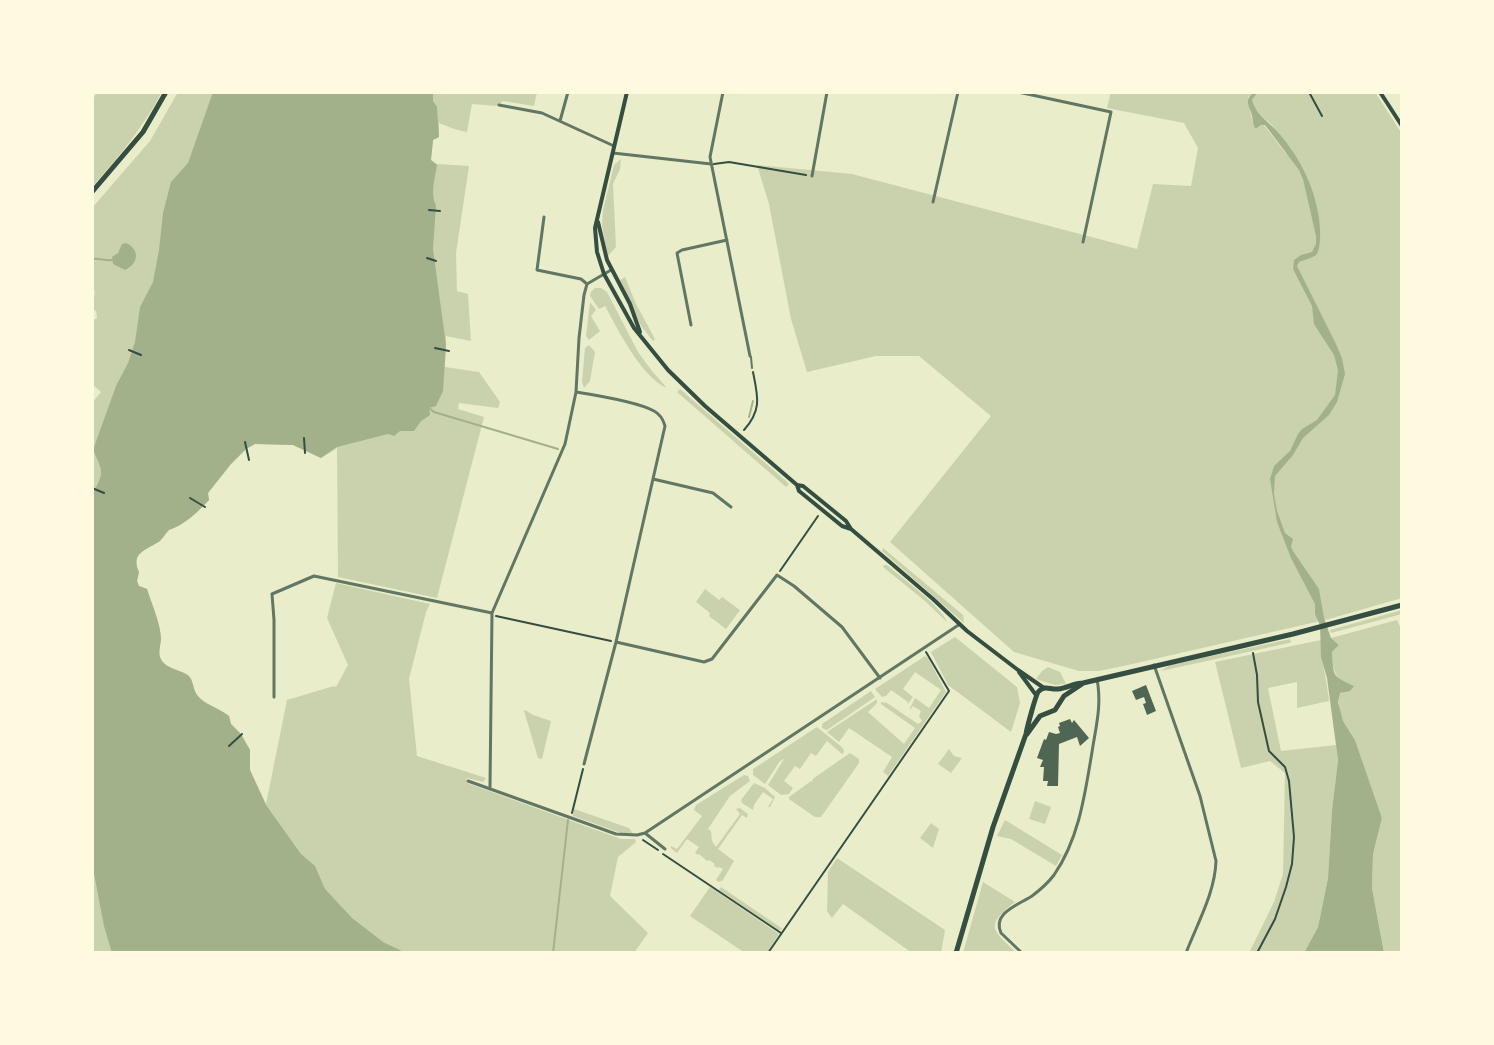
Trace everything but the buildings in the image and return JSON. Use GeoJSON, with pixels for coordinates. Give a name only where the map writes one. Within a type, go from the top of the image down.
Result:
{"type":"FeatureCollection","features":[{"type":"Feature","properties":{"kind":"main road"},"geometry":{"type":"LineString","coordinates":[[92,192],[143,132],[166,92]]}},
{"type":"Feature","properties":{"kind":"main road"},"geometry":{"type":"LineString","coordinates":[[627,92],[597,218],[595,240],[599,263],[634,328],[681,384],[797,485],[799,491],[839,524],[851,529],[960,624],[1044,688],[1054,690],[1402,605]]}},
{"type":"Feature","properties":{"kind":"main road"},"geometry":{"type":"LineString","coordinates":[[1380,92],[1402,126]]}},
{"type":"Feature","properties":{"kind":"main road"},"geometry":{"type":"LineString","coordinates":[[597,218],[611,270],[630,304],[643,338]]}},
{"type":"Feature","properties":{"kind":"main road"},"geometry":{"type":"LineString","coordinates":[[956,953],[993,827],[1035,705],[1036,695],[1018,670]]}},
{"type":"Feature","properties":{"kind":"main road"},"geometry":{"type":"LineString","coordinates":[[1026,734],[1035,721],[1055,710],[1064,696],[1083,683]]}},
{"type":"Feature","properties":{"kind":"main road"},"geometry":{"type":"LineString","coordinates":[[1036,695],[1044,688]]}},
{"type":"Feature","properties":{"kind":"main road"},"geometry":{"type":"LineString","coordinates":[[1054,690],[1060,702]]}},
{"type":"Feature","properties":{"kind":"main road"},"geometry":{"type":"LineString","coordinates":[[1035,705],[1045,713]]}},
{"type":"Feature","properties":{"kind":"street"},"geometry":{"type":"LineString","coordinates":[[560,121],[568,92]]}},
{"type":"Feature","properties":{"kind":"street"},"geometry":{"type":"LineString","coordinates":[[723,92],[710,151],[711,164],[750,356]]}},
{"type":"Feature","properties":{"kind":"street"},"geometry":{"type":"LineString","coordinates":[[812,176],[827,92]]}},
{"type":"Feature","properties":{"kind":"street"},"geometry":{"type":"LineString","coordinates":[[933,202],[958,92]]}},
{"type":"Feature","properties":{"kind":"street"},"geometry":{"type":"LineString","coordinates":[[1018,92],[1111,112],[1083,242]]}},
{"type":"Feature","properties":{"kind":"street"},"geometry":{"type":"LineString","coordinates":[[499,105],[533,110],[614,146]]}},
{"type":"Feature","properties":{"kind":"street"},"geometry":{"type":"LineString","coordinates":[[613,153],[711,164]]}},
{"type":"Feature","properties":{"kind":"street"},"geometry":{"type":"LineString","coordinates":[[544,217],[537,270],[581,279],[587,284]]}},
{"type":"Feature","properties":{"kind":"street"},"geometry":{"type":"LineString","coordinates":[[691,325],[677,253],[727,240]]}},
{"type":"Feature","properties":{"kind":"street"},"geometry":{"type":"LineString","coordinates":[[490,788],[492,613],[565,444],[576,392],[579,338],[587,284],[611,270]]}},
{"type":"Feature","properties":{"kind":"street"},"geometry":{"type":"LineString","coordinates":[[576,392],[642,406],[662,418],[665,426],[616,642],[584,764]]}},
{"type":"Feature","properties":{"kind":"street"},"geometry":{"type":"LineString","coordinates":[[653,479],[713,493],[731,507]]}},
{"type":"Feature","properties":{"kind":"street"},"geometry":{"type":"LineString","coordinates":[[616,642],[704,662],[712,659],[777,575],[842,627],[880,678]]}},
{"type":"Feature","properties":{"kind":"street"},"geometry":{"type":"LineString","coordinates":[[274,697],[272,594],[314,576],[492,613]]}},
{"type":"Feature","properties":{"kind":"street"},"geometry":{"type":"LineString","coordinates":[[468,781],[616,834],[645,833],[960,624]]}},
{"type":"Feature","properties":{"kind":"street"},"geometry":{"type":"LineString","coordinates":[[1154,665],[1200,796],[1216,861],[1212,887],[1186,953]]}},
{"type":"Feature","properties":{"kind":"street"},"geometry":{"type":"LineString","coordinates":[[1022,953],[998,929],[999,921],[1007,911],[1034,894],[1054,875],[1075,831],[1100,704],[1097,679]]}},
{"type":"Feature","properties":{"kind":"street"},"geometry":{"type":"LineString","coordinates":[[645,833],[665,849]]}},
{"type":"Feature","properties":{"kind":"lane"},"geometry":{"type":"LineString","coordinates":[[750,356],[752,368]]}},
{"type":"Feature","properties":{"kind":"path"},"geometry":{"type":"LineString","coordinates":[[1309,92],[1322,116]]}},
{"type":"Feature","properties":{"kind":"path"},"geometry":{"type":"LineString","coordinates":[[711,164],[729,162],[812,176]]}},
{"type":"Feature","properties":{"kind":"path"},"geometry":{"type":"LineString","coordinates":[[429,210],[440,211]]}},
{"type":"Feature","properties":{"kind":"path"},"geometry":{"type":"LineString","coordinates":[[427,258],[436,261]]}},
{"type":"Feature","properties":{"kind":"path"},"geometry":{"type":"LineString","coordinates":[[435,348],[449,351]]}},
{"type":"Feature","properties":{"kind":"path"},"geometry":{"type":"LineString","coordinates":[[129,350],[141,355]]}},
{"type":"Feature","properties":{"kind":"path"},"geometry":{"type":"LineString","coordinates":[[744,430],[757,409],[758,395],[752,368]]}},
{"type":"Feature","properties":{"kind":"path"},"geometry":{"type":"LineString","coordinates":[[304,438],[305,453]]}},
{"type":"Feature","properties":{"kind":"path"},"geometry":{"type":"LineString","coordinates":[[245,442],[249,460]]}},
{"type":"Feature","properties":{"kind":"path"},"geometry":{"type":"LineString","coordinates":[[92,488],[104,493]]}},
{"type":"Feature","properties":{"kind":"path"},"geometry":{"type":"LineString","coordinates":[[190,498],[205,507]]}},
{"type":"Feature","properties":{"kind":"path"},"geometry":{"type":"LineString","coordinates":[[777,575],[818,516]]}},
{"type":"Feature","properties":{"kind":"path"},"geometry":{"type":"LineString","coordinates":[[492,613],[616,642]]}},
{"type":"Feature","properties":{"kind":"path"},"geometry":{"type":"LineString","coordinates":[[768,953],[949,691],[924,648]]}},
{"type":"Feature","properties":{"kind":"path"},"geometry":{"type":"LineString","coordinates":[[1253,653],[1258,702],[1269,751],[1285,767],[1289,781],[1294,837],[1286,887],[1275,919],[1257,953]]}},
{"type":"Feature","properties":{"kind":"path"},"geometry":{"type":"LineString","coordinates":[[229,746],[242,734]]}},
{"type":"Feature","properties":{"kind":"path"},"geometry":{"type":"LineString","coordinates":[[571,818],[584,764]]}},
{"type":"Feature","properties":{"kind":"path"},"geometry":{"type":"LineString","coordinates":[[643,840],[782,934]]}},
{"type":"Feature","properties":{"kind":"shaded area"},"geometry":{"type":"Polygon","coordinates":[[[97,92],[162,92],[130,141],[92,187],[92,101],[97,92]]]}},
{"type":"Feature","properties":{"kind":"shaded area"},"geometry":{"type":"Polygon","coordinates":[[[178,92],[537,92],[534,106],[503,101],[497,106],[472,104],[467,132],[439,123],[439,137],[433,140],[431,160],[437,164],[469,166],[456,253],[457,291],[468,294],[471,341],[446,336],[445,367],[479,372],[500,402],[498,408],[459,403],[458,409],[484,417],[437,598],[338,577],[337,448],[321,458],[293,445],[255,444],[246,449],[208,493],[209,500],[200,509],[138,556],[137,581],[139,586],[147,589],[157,620],[162,661],[189,676],[200,698],[229,716],[231,724],[250,750],[250,770],[266,804],[287,700],[336,687],[348,665],[327,618],[336,583],[430,604],[409,679],[417,756],[486,778],[483,782],[467,778],[467,783],[621,839],[635,839],[636,842],[618,857],[610,896],[648,933],[634,953],[92,953],[92,403],[101,392],[92,384],[92,321],[97,318],[96,311],[92,309],[95,291],[92,290],[92,208],[150,141],[178,92]]]}},
{"type":"Feature","properties":{"kind":"shaded area"},"geometry":{"type":"Polygon","coordinates":[[[213,92],[433,92],[437,107],[439,137],[433,140],[431,160],[437,165],[433,191],[436,206],[433,249],[446,345],[443,391],[436,406],[429,408],[430,415],[414,431],[400,431],[394,436],[388,434],[337,447],[321,458],[293,445],[255,444],[231,464],[208,493],[209,500],[200,509],[141,552],[137,560],[137,581],[139,586],[147,589],[159,626],[159,655],[162,661],[189,676],[200,698],[229,716],[231,724],[250,750],[250,770],[266,805],[301,854],[315,866],[325,889],[352,918],[383,942],[406,953],[112,953],[104,926],[92,863],[92,495],[101,473],[93,450],[135,342],[140,307],[153,282],[171,182],[188,163],[213,92]]]}},
{"type":"Feature","properties":{"kind":"shaded area"},"geometry":{"type":"Polygon","coordinates":[[[1111,92],[1253,92],[1248,97],[1252,120],[1257,128],[1264,125],[1287,155],[1276,130],[1254,106],[1252,100],[1258,92],[1375,92],[1402,134],[1402,598],[1329,619],[1128,665],[1099,671],[1079,671],[1014,652],[890,542],[991,416],[919,356],[876,356],[807,372],[791,319],[769,204],[757,165],[852,174],[1137,249],[1153,184],[1191,186],[1198,148],[1184,123],[1107,108],[1111,92]]]}},
{"type":"Feature","properties":{"kind":"shaded area"},"geometry":{"type":"Polygon","coordinates":[[[1253,92],[1258,92],[1252,100],[1256,109],[1291,149],[1304,170],[1317,205],[1319,247],[1316,255],[1299,262],[1297,266],[1336,344],[1345,374],[1337,402],[1329,415],[1303,438],[1275,476],[1274,494],[1285,533],[1293,539],[1291,547],[1319,589],[1331,638],[1339,645],[1332,652],[1335,674],[1354,686],[1350,691],[1340,693],[1338,702],[1343,721],[1355,740],[1382,818],[1373,854],[1372,888],[1384,953],[1304,953],[1318,927],[1328,878],[1338,760],[1315,604],[1291,558],[1277,522],[1270,479],[1274,466],[1290,451],[1298,434],[1317,420],[1335,395],[1338,370],[1334,355],[1314,324],[1312,306],[1293,269],[1294,260],[1312,252],[1316,244],[1303,179],[1265,125],[1255,128],[1248,101],[1253,92]]]}},
{"type":"Feature","properties":{"kind":"shaded area"},"geometry":{"type":"Polygon","coordinates":[[[621,159],[613,184],[616,247],[608,256],[602,226],[603,210],[614,165],[621,159]]]}},
{"type":"Feature","properties":{"kind":"shaded area"},"geometry":{"type":"Polygon","coordinates":[[[126,243],[134,249],[136,256],[133,264],[125,270],[113,264],[112,257],[126,243]]]}},
{"type":"Feature","properties":{"kind":"shaded area"},"geometry":{"type":"Polygon","coordinates":[[[625,277],[655,339],[653,341],[641,326],[620,280],[625,277]]]}},
{"type":"Feature","properties":{"kind":"shaded area"},"geometry":{"type":"Polygon","coordinates":[[[595,288],[607,292],[638,352],[667,388],[640,364],[605,306],[599,309],[590,296],[595,288]]]}},
{"type":"Feature","properties":{"kind":"shaded area"},"geometry":{"type":"Polygon","coordinates":[[[590,302],[596,310],[591,316],[600,331],[589,340],[586,336],[590,302]]]}},
{"type":"Feature","properties":{"kind":"shaded area"},"geometry":{"type":"Polygon","coordinates":[[[589,345],[595,352],[590,381],[584,388],[585,348],[589,345]]]}},
{"type":"Feature","properties":{"kind":"shaded area"},"geometry":{"type":"Polygon","coordinates":[[[680,389],[789,484],[786,487],[677,392],[680,389]]]}},
{"type":"Feature","properties":{"kind":"shaded area"},"geometry":{"type":"Polygon","coordinates":[[[883,548],[963,615],[964,623],[882,551],[883,548]]]}},
{"type":"Feature","properties":{"kind":"shaded area"},"geometry":{"type":"Polygon","coordinates":[[[883,567],[929,600],[947,622],[883,567]]]}},
{"type":"Feature","properties":{"kind":"shaded area"},"geometry":{"type":"Polygon","coordinates":[[[705,589],[740,610],[726,629],[696,602],[705,589]]]}},
{"type":"Feature","properties":{"kind":"shaded area"},"geometry":{"type":"Polygon","coordinates":[[[1402,610],[1402,614],[1331,633],[1330,630],[1402,610]]]}},
{"type":"Feature","properties":{"kind":"shaded area"},"geometry":{"type":"Polygon","coordinates":[[[1397,620],[1402,631],[1402,953],[1384,953],[1372,888],[1373,854],[1382,818],[1355,740],[1339,708],[1338,695],[1353,685],[1341,680],[1335,673],[1332,652],[1339,645],[1331,638],[1397,620]]]}},
{"type":"Feature","properties":{"kind":"shaded area"},"geometry":{"type":"Polygon","coordinates":[[[955,637],[1017,687],[1020,703],[1011,732],[948,685],[931,652],[955,637]]]}},
{"type":"Feature","properties":{"kind":"shaded area"},"geometry":{"type":"Polygon","coordinates":[[[1290,639],[1289,643],[1161,671],[1170,665],[1290,639]]]}},
{"type":"Feature","properties":{"kind":"shaded area"},"geometry":{"type":"Polygon","coordinates":[[[1321,640],[1329,701],[1297,708],[1297,682],[1268,688],[1281,751],[1336,745],[1338,760],[1328,878],[1318,927],[1304,953],[1249,953],[1274,902],[1283,874],[1285,773],[1270,761],[1241,768],[1215,662],[1321,640]]]}},
{"type":"Feature","properties":{"kind":"shaded area"},"geometry":{"type":"Polygon","coordinates":[[[925,656],[946,692],[888,776],[883,772],[892,757],[849,728],[839,742],[827,732],[877,699],[868,712],[904,744],[915,728],[881,702],[918,724],[922,721],[919,716],[921,711],[913,706],[910,710],[915,698],[929,708],[941,690],[915,672],[903,689],[913,697],[907,705],[908,702],[891,690],[882,697],[875,689],[925,656]]]}},
{"type":"Feature","properties":{"kind":"shaded area"},"geometry":{"type":"Polygon","coordinates":[[[1048,667],[1060,672],[1066,684],[1055,685],[1036,679],[1048,667]]]}},
{"type":"Feature","properties":{"kind":"shaded area"},"geometry":{"type":"Polygon","coordinates":[[[871,691],[875,697],[827,730],[822,728],[822,724],[871,691]]]}},
{"type":"Feature","properties":{"kind":"shaded area"},"geometry":{"type":"Polygon","coordinates":[[[525,710],[551,721],[542,759],[538,758],[525,710]]]}},
{"type":"Feature","properties":{"kind":"shaded area"},"geometry":{"type":"Polygon","coordinates":[[[817,727],[844,752],[842,754],[827,741],[816,756],[811,753],[800,769],[795,766],[784,781],[793,788],[789,794],[781,795],[768,785],[784,759],[765,784],[753,775],[753,769],[817,727]]]}},
{"type":"Feature","properties":{"kind":"shaded area"},"geometry":{"type":"Polygon","coordinates":[[[949,749],[954,756],[962,758],[951,773],[938,764],[949,749]]]}},
{"type":"Feature","properties":{"kind":"shaded area"},"geometry":{"type":"Polygon","coordinates":[[[850,753],[859,759],[859,763],[821,817],[815,817],[789,799],[813,782],[814,778],[850,753]]]}},
{"type":"Feature","properties":{"kind":"shaded area"},"geometry":{"type":"Polygon","coordinates":[[[744,775],[750,781],[730,796],[708,829],[716,847],[740,814],[736,809],[740,808],[748,814],[747,818],[742,815],[718,849],[734,861],[719,882],[716,880],[723,869],[695,853],[699,847],[687,839],[677,853],[671,846],[677,849],[702,816],[694,810],[696,805],[744,775]]]}},
{"type":"Feature","properties":{"kind":"shaded area"},"geometry":{"type":"Polygon","coordinates":[[[754,783],[775,797],[770,807],[773,799],[763,792],[753,810],[742,803],[741,800],[754,783]]]}},
{"type":"Feature","properties":{"kind":"shaded area"},"geometry":{"type":"Polygon","coordinates":[[[1035,801],[1051,807],[1045,824],[1029,819],[1035,801]]]}},
{"type":"Feature","properties":{"kind":"shaded area"},"geometry":{"type":"Polygon","coordinates":[[[574,809],[629,828],[633,834],[621,833],[573,816],[574,809]]]}},
{"type":"Feature","properties":{"kind":"shaded area"},"geometry":{"type":"Polygon","coordinates":[[[1005,820],[1062,855],[1056,866],[1011,839],[997,836],[1005,820]]]}},
{"type":"Feature","properties":{"kind":"shaded area"},"geometry":{"type":"Polygon","coordinates":[[[931,823],[939,829],[933,848],[920,838],[931,823]]]}},
{"type":"Feature","properties":{"kind":"shaded area"},"geometry":{"type":"Polygon","coordinates":[[[837,858],[945,930],[941,953],[912,953],[843,904],[832,918],[827,911],[828,872],[837,858]]]}},
{"type":"Feature","properties":{"kind":"shaded area"},"geometry":{"type":"Polygon","coordinates":[[[983,882],[1015,902],[999,917],[995,928],[1017,953],[963,953],[983,882]]]}},
{"type":"Feature","properties":{"kind":"shaded area"},"geometry":{"type":"Polygon","coordinates":[[[710,887],[779,934],[767,953],[745,953],[690,916],[710,887]]]}},
{"type":"Feature","properties":{"kind":"shaded area"},"geometry":{"type":"Polygon","coordinates":[[[721,887],[783,929],[778,930],[719,890],[721,887]]]}},
{"type":"Feature","properties":{"kind":"waterway"},"geometry":{"type":"LineString","coordinates":[[92,259],[112,260]]}},
{"type":"Feature","properties":{"kind":"waterway"},"geometry":{"type":"LineString","coordinates":[[749,417],[753,401]]}},
{"type":"Feature","properties":{"kind":"waterway"},"geometry":{"type":"LineString","coordinates":[[429,408],[558,449]]}},
{"type":"Feature","properties":{"kind":"waterway"},"geometry":{"type":"LineString","coordinates":[[553,953],[568,820]]}}]}
